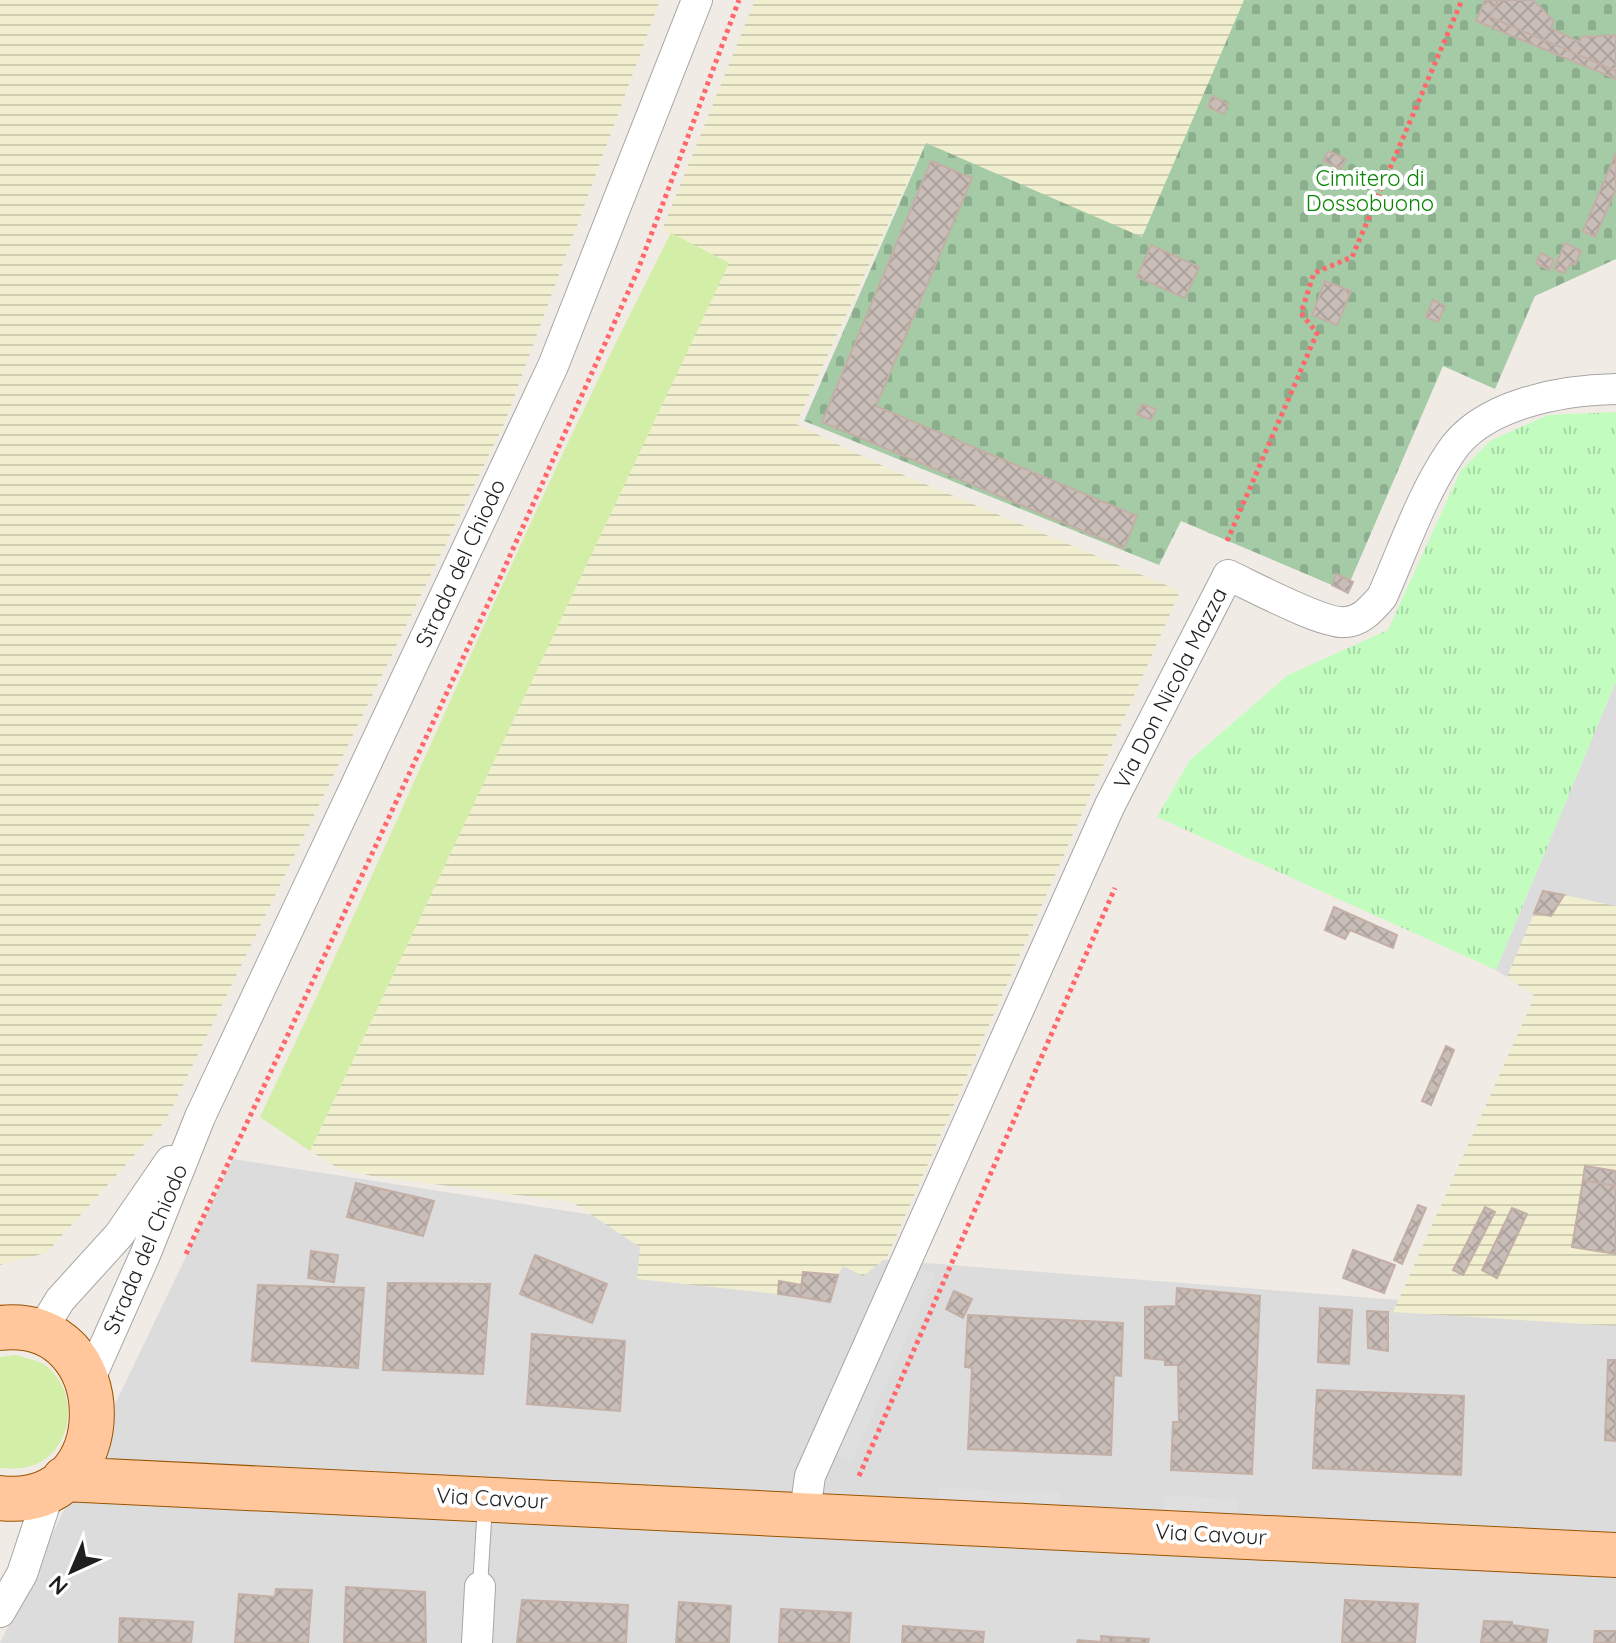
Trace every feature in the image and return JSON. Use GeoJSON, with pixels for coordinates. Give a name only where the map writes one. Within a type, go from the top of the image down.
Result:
{"type":"FeatureCollection","features":[{"type":"Feature","properties":{"kind":"main road","name":"Via Cavour"},"geometry":{"type":"LineString","coordinates":[[20,1330],[65,1348],[128,1460],[178,1485]]}},
{"type":"Feature","properties":{"kind":"main road"},"geometry":{"type":"LineString","coordinates":[[57,1484],[80,1461],[91,1439],[92,1398]]}},
{"type":"Feature","properties":{"kind":"main road","name":"Via Cavour"},"geometry":{"type":"LineString","coordinates":[[0,1498],[28,1497],[57,1484],[178,1485],[805,1512],[1616,1555]]}},
{"type":"Feature","properties":{"kind":"street","name":"Strada del Chiodo"},"geometry":{"type":"LineString","coordinates":[[92,1398],[200,1117],[553,366],[697,0]]}},
{"type":"Feature","properties":{"kind":"street","name":"Via Don Nicola Mazza"},"geometry":{"type":"LineString","coordinates":[[805,1512],[810,1476],[899,1272],[1110,805],[1228,575],[1323,617],[1346,623],[1365,615],[1382,597],[1451,451],[1475,426],[1515,408],[1552,397],[1616,389]]}},
{"type":"Feature","properties":{"kind":"street","name":"Strada del Chiodo"},"geometry":{"type":"LineString","coordinates":[[20,1330],[60,1300],[119,1235],[200,1117]]}},
{"type":"Feature","properties":{"kind":"street"},"geometry":{"type":"LineString","coordinates":[[0,1612],[22,1574],[57,1484]]}},
{"type":"Feature","properties":{"kind":"street"},"geometry":{"type":"LineString","coordinates":[[477,1643],[480,1587]]}},
{"type":"Feature","properties":{"kind":"lane"},"geometry":{"type":"LineString","coordinates":[[480,1587],[485,1497]]}},
{"type":"Feature","properties":{"kind":"path"},"geometry":{"type":"LineString","coordinates":[[181,1263],[495,589],[632,285],[739,0]]}},
{"type":"Feature","properties":{"kind":"path"},"geometry":{"type":"LineString","coordinates":[[1227,541],[1317,333],[1301,313],[1314,273],[1352,257],[1462,0]]}},
{"type":"Feature","properties":{"kind":"path"},"geometry":{"type":"LineString","coordinates":[[858,1478],[1120,876]]}},
{"type":"Feature","properties":{"kind":"shaded area"},"geometry":{"type":"Polygon","coordinates":[[[0,0],[660,0],[504,424],[166,1120],[46,1253],[0,1265],[0,0]]]}},
{"type":"Feature","properties":{"kind":"shaded area"},"geometry":{"type":"Polygon","coordinates":[[[755,0],[1254,0],[1147,245],[924,146],[796,424],[887,468],[1180,591],[887,1257],[863,1276],[843,1266],[838,1275],[803,1272],[802,1285],[779,1281],[778,1294],[637,1279],[640,1247],[572,1202],[372,1176],[338,1168],[310,1151],[728,264],[662,230],[755,0]]]}},
{"type":"Feature","properties":{"kind":"shaded area"},"geometry":{"type":"Polygon","coordinates":[[[1616,681],[1616,1643],[0,1643],[233,1159],[876,1259],[1399,1300],[1535,996],[1496,970],[1616,681]]]}},
{"type":"Feature","properties":{"kind":"shaded area"},"geometry":{"type":"Polygon","coordinates":[[[1564,895],[1616,906],[1616,1326],[1393,1312],[1535,996],[1507,977],[1534,913],[1551,916],[1564,895]]]}},
{"type":"Feature","properties":{"kind":"shaded area"},"geometry":{"type":"Polygon","coordinates":[[[909,1270],[936,1272],[852,1461],[832,1454],[909,1270]]]}},
{"type":"Feature","properties":{"kind":"shaded area"},"geometry":{"type":"Polygon","coordinates":[[[939,1488],[1060,1493],[1060,1505],[938,1500],[939,1488]]]}},
{"type":"Feature","properties":{"kind":"shaded area"},"geometry":{"type":"Polygon","coordinates":[[[1164,1495],[1238,1500],[1237,1515],[1163,1510],[1164,1495]]]}},
{"type":"Feature","properties":{"kind":"green space","name":"Cimitero di Dossobuono"},"geometry":{"type":"Polygon","coordinates":[[[1244,0],[1616,0],[1616,259],[1535,296],[1495,389],[1443,366],[1346,591],[1181,521],[1159,565],[804,421],[926,143],[1142,237],[1244,0]]]}},
{"type":"Feature","properties":{"kind":"green space"},"geometry":{"type":"Polygon","coordinates":[[[671,233],[729,263],[310,1151],[260,1117],[564,452],[671,233]]]}},
{"type":"Feature","properties":{"kind":"green space"},"geometry":{"type":"Polygon","coordinates":[[[1616,412],[1616,681],[1496,970],[1157,817],[1190,760],[1288,675],[1388,630],[1461,470],[1490,441],[1548,415],[1616,412]]]}},
{"type":"Feature","properties":{"kind":"green space"},"geometry":{"type":"Polygon","coordinates":[[[16,1355],[42,1363],[55,1375],[63,1387],[68,1414],[61,1441],[42,1461],[27,1467],[0,1468],[0,1357],[16,1355]]]}},
{"type":"Feature","properties":{"kind":"building"},"geometry":{"type":"Polygon","coordinates":[[[1485,0],[1498,0],[1490,17],[1616,71],[1616,79],[1476,21],[1485,0]]]}},
{"type":"Feature","properties":{"kind":"building"},"geometry":{"type":"Polygon","coordinates":[[[1498,0],[1533,0],[1554,21],[1551,28],[1579,42],[1581,37],[1616,35],[1616,71],[1490,17],[1498,0]]]}},
{"type":"Feature","properties":{"kind":"building"},"geometry":{"type":"Polygon","coordinates":[[[1212,96],[1228,104],[1224,114],[1208,107],[1212,96]]]}},
{"type":"Feature","properties":{"kind":"building"},"geometry":{"type":"Polygon","coordinates":[[[1328,151],[1346,159],[1341,169],[1323,161],[1328,151]]]}},
{"type":"Feature","properties":{"kind":"building"},"geometry":{"type":"Polygon","coordinates":[[[1616,153],[1616,189],[1595,237],[1583,231],[1616,153]]]}},
{"type":"Feature","properties":{"kind":"building"},"geometry":{"type":"Polygon","coordinates":[[[931,161],[972,178],[876,406],[1137,516],[1124,548],[822,422],[931,161]]]}},
{"type":"Feature","properties":{"kind":"building"},"geometry":{"type":"Polygon","coordinates":[[[1565,243],[1581,251],[1575,265],[1571,263],[1564,273],[1554,269],[1565,243]]]}},
{"type":"Feature","properties":{"kind":"building"},"geometry":{"type":"Polygon","coordinates":[[[1151,245],[1199,267],[1185,298],[1137,277],[1151,245]]]}},
{"type":"Feature","properties":{"kind":"building"},"geometry":{"type":"Polygon","coordinates":[[[1541,253],[1554,260],[1549,270],[1536,263],[1541,253]]]}},
{"type":"Feature","properties":{"kind":"building"},"geometry":{"type":"Polygon","coordinates":[[[1325,281],[1351,291],[1337,325],[1312,315],[1325,281]]]}},
{"type":"Feature","properties":{"kind":"building"},"geometry":{"type":"Polygon","coordinates":[[[1433,300],[1445,306],[1438,322],[1426,317],[1433,300]]]}},
{"type":"Feature","properties":{"kind":"building"},"geometry":{"type":"Polygon","coordinates":[[[1142,404],[1156,409],[1151,420],[1137,414],[1142,404]]]}},
{"type":"Feature","properties":{"kind":"building"},"geometry":{"type":"Polygon","coordinates":[[[1336,574],[1353,582],[1348,593],[1332,585],[1336,574]]]}},
{"type":"Feature","properties":{"kind":"building"},"geometry":{"type":"Polygon","coordinates":[[[1543,891],[1564,895],[1551,916],[1534,913],[1543,891]]]}},
{"type":"Feature","properties":{"kind":"building"},"geometry":{"type":"Polygon","coordinates":[[[1334,907],[1397,935],[1393,948],[1350,930],[1345,939],[1325,930],[1334,907]]]}},
{"type":"Feature","properties":{"kind":"building"},"geometry":{"type":"Polygon","coordinates":[[[1446,1046],[1454,1050],[1431,1105],[1422,1101],[1446,1046]]]}},
{"type":"Feature","properties":{"kind":"building"},"geometry":{"type":"Polygon","coordinates":[[[1585,1166],[1616,1171],[1616,1186],[1583,1180],[1585,1166]]]}},
{"type":"Feature","properties":{"kind":"building"},"geometry":{"type":"Polygon","coordinates":[[[1583,1180],[1616,1186],[1616,1254],[1572,1247],[1583,1180]]]}},
{"type":"Feature","properties":{"kind":"building"},"geometry":{"type":"Polygon","coordinates":[[[356,1183],[434,1201],[423,1236],[347,1217],[356,1183]]]}},
{"type":"Feature","properties":{"kind":"building"},"geometry":{"type":"Polygon","coordinates":[[[1418,1205],[1426,1208],[1402,1264],[1394,1260],[1418,1205]]]}},
{"type":"Feature","properties":{"kind":"building"},"geometry":{"type":"Polygon","coordinates":[[[1485,1207],[1495,1212],[1463,1275],[1453,1270],[1485,1207]]]}},
{"type":"Feature","properties":{"kind":"building"},"geometry":{"type":"Polygon","coordinates":[[[1512,1208],[1527,1214],[1497,1278],[1482,1270],[1512,1208]]]}},
{"type":"Feature","properties":{"kind":"building"},"geometry":{"type":"Polygon","coordinates":[[[1353,1250],[1395,1265],[1384,1293],[1343,1278],[1353,1250]]]}},
{"type":"Feature","properties":{"kind":"building"},"geometry":{"type":"Polygon","coordinates":[[[311,1251],[338,1255],[334,1282],[308,1278],[311,1251]]]}},
{"type":"Feature","properties":{"kind":"building"},"geometry":{"type":"Polygon","coordinates":[[[535,1255],[607,1284],[592,1323],[520,1294],[535,1255]]]}},
{"type":"Feature","properties":{"kind":"building"},"geometry":{"type":"Polygon","coordinates":[[[803,1272],[838,1275],[830,1302],[800,1297],[803,1272]]]}},
{"type":"Feature","properties":{"kind":"building"},"geometry":{"type":"Polygon","coordinates":[[[779,1281],[802,1285],[800,1297],[778,1294],[779,1281]]]}},
{"type":"Feature","properties":{"kind":"building"},"geometry":{"type":"Polygon","coordinates":[[[388,1283],[490,1284],[483,1374],[383,1370],[388,1283]]]}},
{"type":"Feature","properties":{"kind":"building"},"geometry":{"type":"Polygon","coordinates":[[[258,1285],[364,1288],[358,1368],[252,1361],[258,1285]]]}},
{"type":"Feature","properties":{"kind":"building"},"geometry":{"type":"Polygon","coordinates":[[[1177,1288],[1260,1296],[1252,1474],[1171,1470],[1173,1422],[1179,1422],[1178,1365],[1165,1365],[1165,1360],[1145,1358],[1145,1307],[1176,1306],[1177,1288]]]}},
{"type":"Feature","properties":{"kind":"building"},"geometry":{"type":"Polygon","coordinates":[[[954,1291],[972,1299],[963,1318],[946,1309],[954,1291]]]}},
{"type":"Feature","properties":{"kind":"building"},"geometry":{"type":"Polygon","coordinates":[[[1320,1308],[1352,1310],[1349,1364],[1318,1362],[1320,1308]]]}},
{"type":"Feature","properties":{"kind":"building"},"geometry":{"type":"Polygon","coordinates":[[[1367,1311],[1388,1312],[1388,1351],[1368,1348],[1367,1311]]]}},
{"type":"Feature","properties":{"kind":"building"},"geometry":{"type":"Polygon","coordinates":[[[968,1315],[1123,1323],[1121,1376],[1114,1375],[1111,1455],[968,1449],[972,1368],[965,1367],[968,1315]]]}},
{"type":"Feature","properties":{"kind":"building"},"geometry":{"type":"Polygon","coordinates":[[[532,1334],[625,1341],[620,1411],[527,1404],[532,1334]]]}},
{"type":"Feature","properties":{"kind":"building"},"geometry":{"type":"Polygon","coordinates":[[[1608,1360],[1616,1360],[1616,1441],[1605,1440],[1608,1360]]]}},
{"type":"Feature","properties":{"kind":"building"},"geometry":{"type":"Polygon","coordinates":[[[1317,1390],[1464,1396],[1461,1475],[1313,1468],[1317,1390]]]}},
{"type":"Feature","properties":{"kind":"building"},"geometry":{"type":"Polygon","coordinates":[[[346,1587],[425,1592],[426,1643],[344,1643],[346,1587]]]}},
{"type":"Feature","properties":{"kind":"building"},"geometry":{"type":"Polygon","coordinates":[[[276,1589],[312,1590],[308,1643],[235,1643],[239,1594],[275,1597],[276,1589]]]}},
{"type":"Feature","properties":{"kind":"building"},"geometry":{"type":"Polygon","coordinates":[[[522,1600],[628,1605],[626,1643],[517,1643],[522,1600]]]}},
{"type":"Feature","properties":{"kind":"building"},"geometry":{"type":"Polygon","coordinates":[[[1345,1600],[1418,1604],[1415,1643],[1342,1643],[1345,1600]]]}},
{"type":"Feature","properties":{"kind":"building"},"geometry":{"type":"Polygon","coordinates":[[[679,1602],[731,1606],[729,1643],[676,1643],[679,1602]]]}},
{"type":"Feature","properties":{"kind":"building"},"geometry":{"type":"Polygon","coordinates":[[[781,1609],[851,1613],[849,1643],[779,1643],[781,1609]]]}},
{"type":"Feature","properties":{"kind":"building"},"geometry":{"type":"Polygon","coordinates":[[[120,1618],[193,1622],[191,1643],[119,1643],[120,1618]]]}},
{"type":"Feature","properties":{"kind":"building"},"geometry":{"type":"Polygon","coordinates":[[[1484,1621],[1512,1622],[1512,1625],[1548,1630],[1546,1643],[1481,1643],[1484,1621]]]}},
{"type":"Feature","properties":{"kind":"building"},"geometry":{"type":"Polygon","coordinates":[[[903,1626],[984,1632],[983,1643],[902,1643],[903,1626]]]}},
{"type":"Feature","properties":{"kind":"building"},"geometry":{"type":"Polygon","coordinates":[[[1595,1631],[1616,1631],[1616,1643],[1594,1643],[1595,1631]]]}},
{"type":"Feature","properties":{"kind":"building"},"geometry":{"type":"Polygon","coordinates":[[[1101,1636],[1113,1637],[1113,1643],[1077,1643],[1078,1640],[1102,1642],[1101,1636]]]}},
{"type":"Feature","properties":{"kind":"building"},"geometry":{"type":"Polygon","coordinates":[[[1113,1637],[1149,1639],[1148,1643],[1113,1643],[1113,1637]]]}}]}
